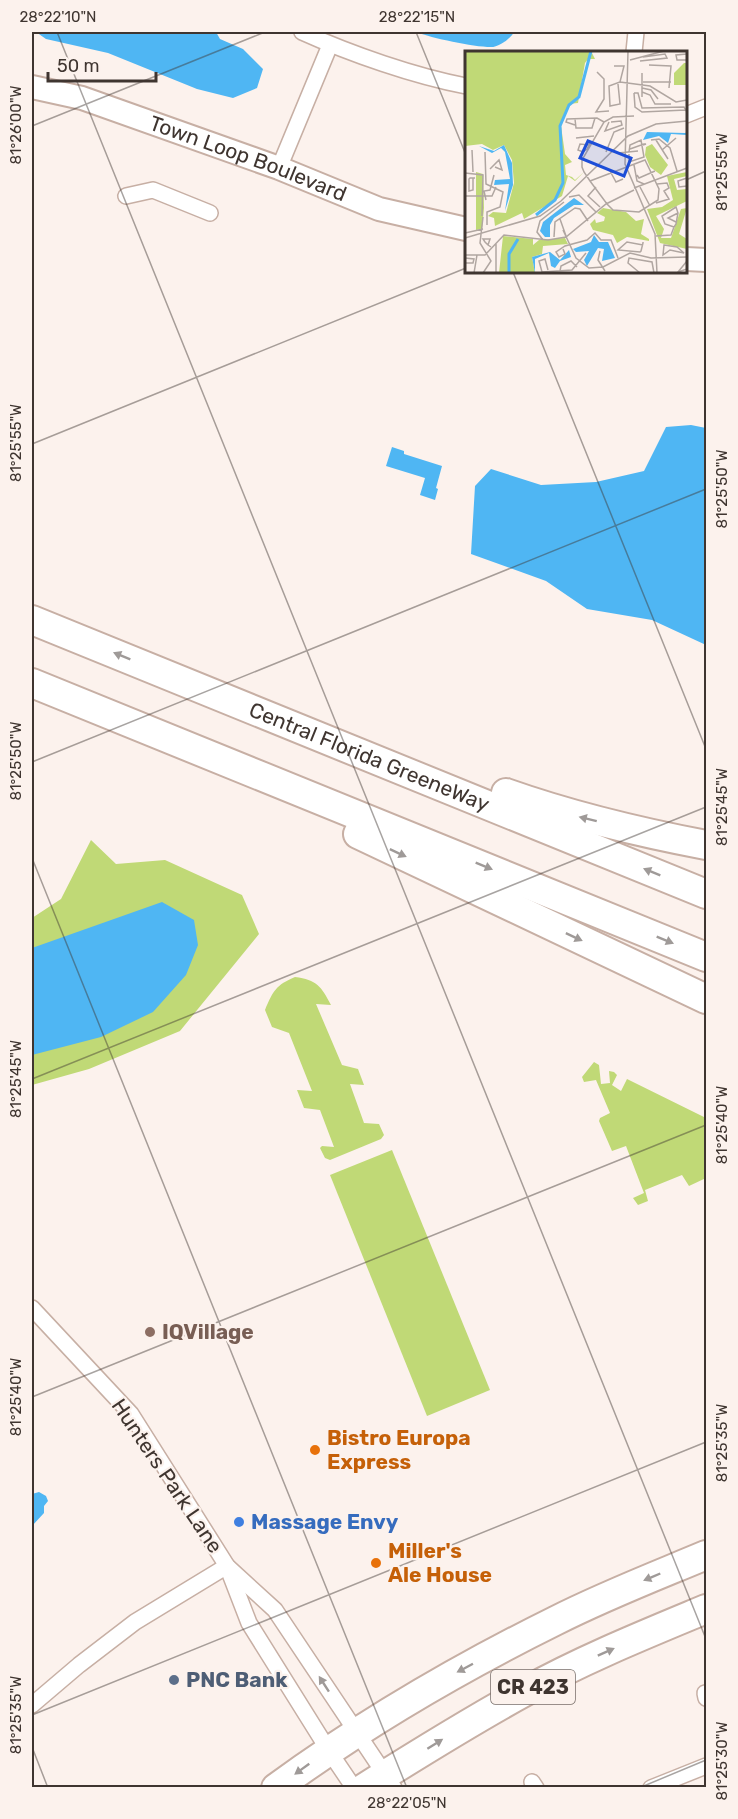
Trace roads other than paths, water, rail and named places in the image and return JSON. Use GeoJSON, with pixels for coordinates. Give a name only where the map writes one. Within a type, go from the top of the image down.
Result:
{"type":"FeatureCollection","features":[{"type":"Feature","properties":{"kind":"highway","name":"Central Florida GreeneWay"},"geometry":{"type":"LineString","coordinates":[[32,620],[706,894]]}},
{"type":"Feature","properties":{"kind":"highway"},"geometry":{"type":"LineString","coordinates":[[159,670],[557,811],[706,845]]}},
{"type":"Feature","properties":{"kind":"highway"},"geometry":{"type":"LineString","coordinates":[[32,683],[706,957]]}},
{"type":"Feature","properties":{"kind":"highway"},"geometry":{"type":"LineString","coordinates":[[138,726],[256,786],[706,999]]}},
{"type":"Feature","properties":{"kind":"highway","name":"CR 423"},"geometry":{"type":"LineString","coordinates":[[276,1788],[329,1751],[448,1677],[556,1620],[706,1555]]}},
{"type":"Feature","properties":{"kind":"highway","name":"CR 423"},"geometry":{"type":"LineString","coordinates":[[381,1783],[468,1724],[528,1690],[645,1634],[706,1609]]}},
{"type":"Feature","properties":{"kind":"street"},"geometry":{"type":"LineString","coordinates":[[302,32],[330,45],[440,81],[465,86]]}},
{"type":"Feature","properties":{"kind":"street"},"geometry":{"type":"LineString","coordinates":[[634,51],[636,32]]}},
{"type":"Feature","properties":{"kind":"street"},"geometry":{"type":"LineString","coordinates":[[279,168],[330,45]]}},
{"type":"Feature","properties":{"kind":"street","name":"Town Loop Boulevard"},"geometry":{"type":"LineString","coordinates":[[32,87],[82,98],[279,168],[379,209],[465,229]]}},
{"type":"Feature","properties":{"kind":"street"},"geometry":{"type":"LineString","coordinates":[[687,115],[706,107]]}},
{"type":"Feature","properties":{"kind":"street"},"geometry":{"type":"LineString","coordinates":[[126,196],[153,190],[210,213]]}},
{"type":"Feature","properties":{"kind":"street"},"geometry":{"type":"LineString","coordinates":[[687,259],[706,260]]}},
{"type":"Feature","properties":{"kind":"street","name":"Hunters Park Lane"},"geometry":{"type":"LineString","coordinates":[[32,1308],[131,1414],[227,1566],[249,1623],[354,1788]]}},
{"type":"Feature","properties":{"kind":"street"},"geometry":{"type":"LineString","coordinates":[[32,1705],[135,1622],[227,1566]]}},
{"type":"Feature","properties":{"kind":"street","name":"Hunters Park Lane"},"geometry":{"type":"LineString","coordinates":[[227,1566],[275,1610],[357,1733],[381,1783]]}},
{"type":"Feature","properties":{"kind":"street"},"geometry":{"type":"LineString","coordinates":[[651,1788],[706,1766]]}},
{"type":"Feature","properties":{"kind":"water"},"geometry":{"type":"Polygon","coordinates":[[[36,32],[216,32],[220,39],[243,49],[263,69],[257,88],[233,98],[197,89],[108,53],[46,39],[36,32]]]}},
{"type":"Feature","properties":{"kind":"water"},"geometry":{"type":"Polygon","coordinates":[[[415,32],[514,32],[498,46],[491,47],[453,42],[415,32]]]}},
{"type":"Feature","properties":{"kind":"water"},"geometry":{"type":"Polygon","coordinates":[[[691,425],[706,428],[706,645],[652,620],[587,609],[546,581],[471,554],[475,486],[491,469],[541,485],[596,482],[644,471],[666,427],[691,425]]]}},
{"type":"Feature","properties":{"kind":"water"},"geometry":{"type":"Polygon","coordinates":[[[392,447],[404,451],[404,454],[442,466],[435,500],[420,495],[425,478],[386,466],[392,447]]]}},
{"type":"Feature","properties":{"kind":"water"},"geometry":{"type":"Polygon","coordinates":[[[162,902],[194,920],[198,945],[186,975],[153,1012],[101,1037],[32,1055],[32,948],[162,902]]]}},
{"type":"Feature","properties":{"kind":"water"},"geometry":{"type":"Polygon","coordinates":[[[39,1492],[46,1496],[48,1501],[44,1506],[44,1513],[32,1526],[32,1494],[39,1492]]]}},
{"type":"Feature","properties":{"kind":"place","name":"IQVillage"},"geometry":{"type":"Point","coordinates":[150,1332]}},
{"type":"Feature","properties":{"kind":"place","name":"Bistro Europa Express"},"geometry":{"type":"Point","coordinates":[315,1450]}},
{"type":"Feature","properties":{"kind":"place","name":"Massage Envy"},"geometry":{"type":"Point","coordinates":[239,1522]}},
{"type":"Feature","properties":{"kind":"place","name":"Miller's Ale House"},"geometry":{"type":"Point","coordinates":[376,1563]}},
{"type":"Feature","properties":{"kind":"place","name":"PNC Bank"},"geometry":{"type":"Point","coordinates":[174,1680]}}]}
